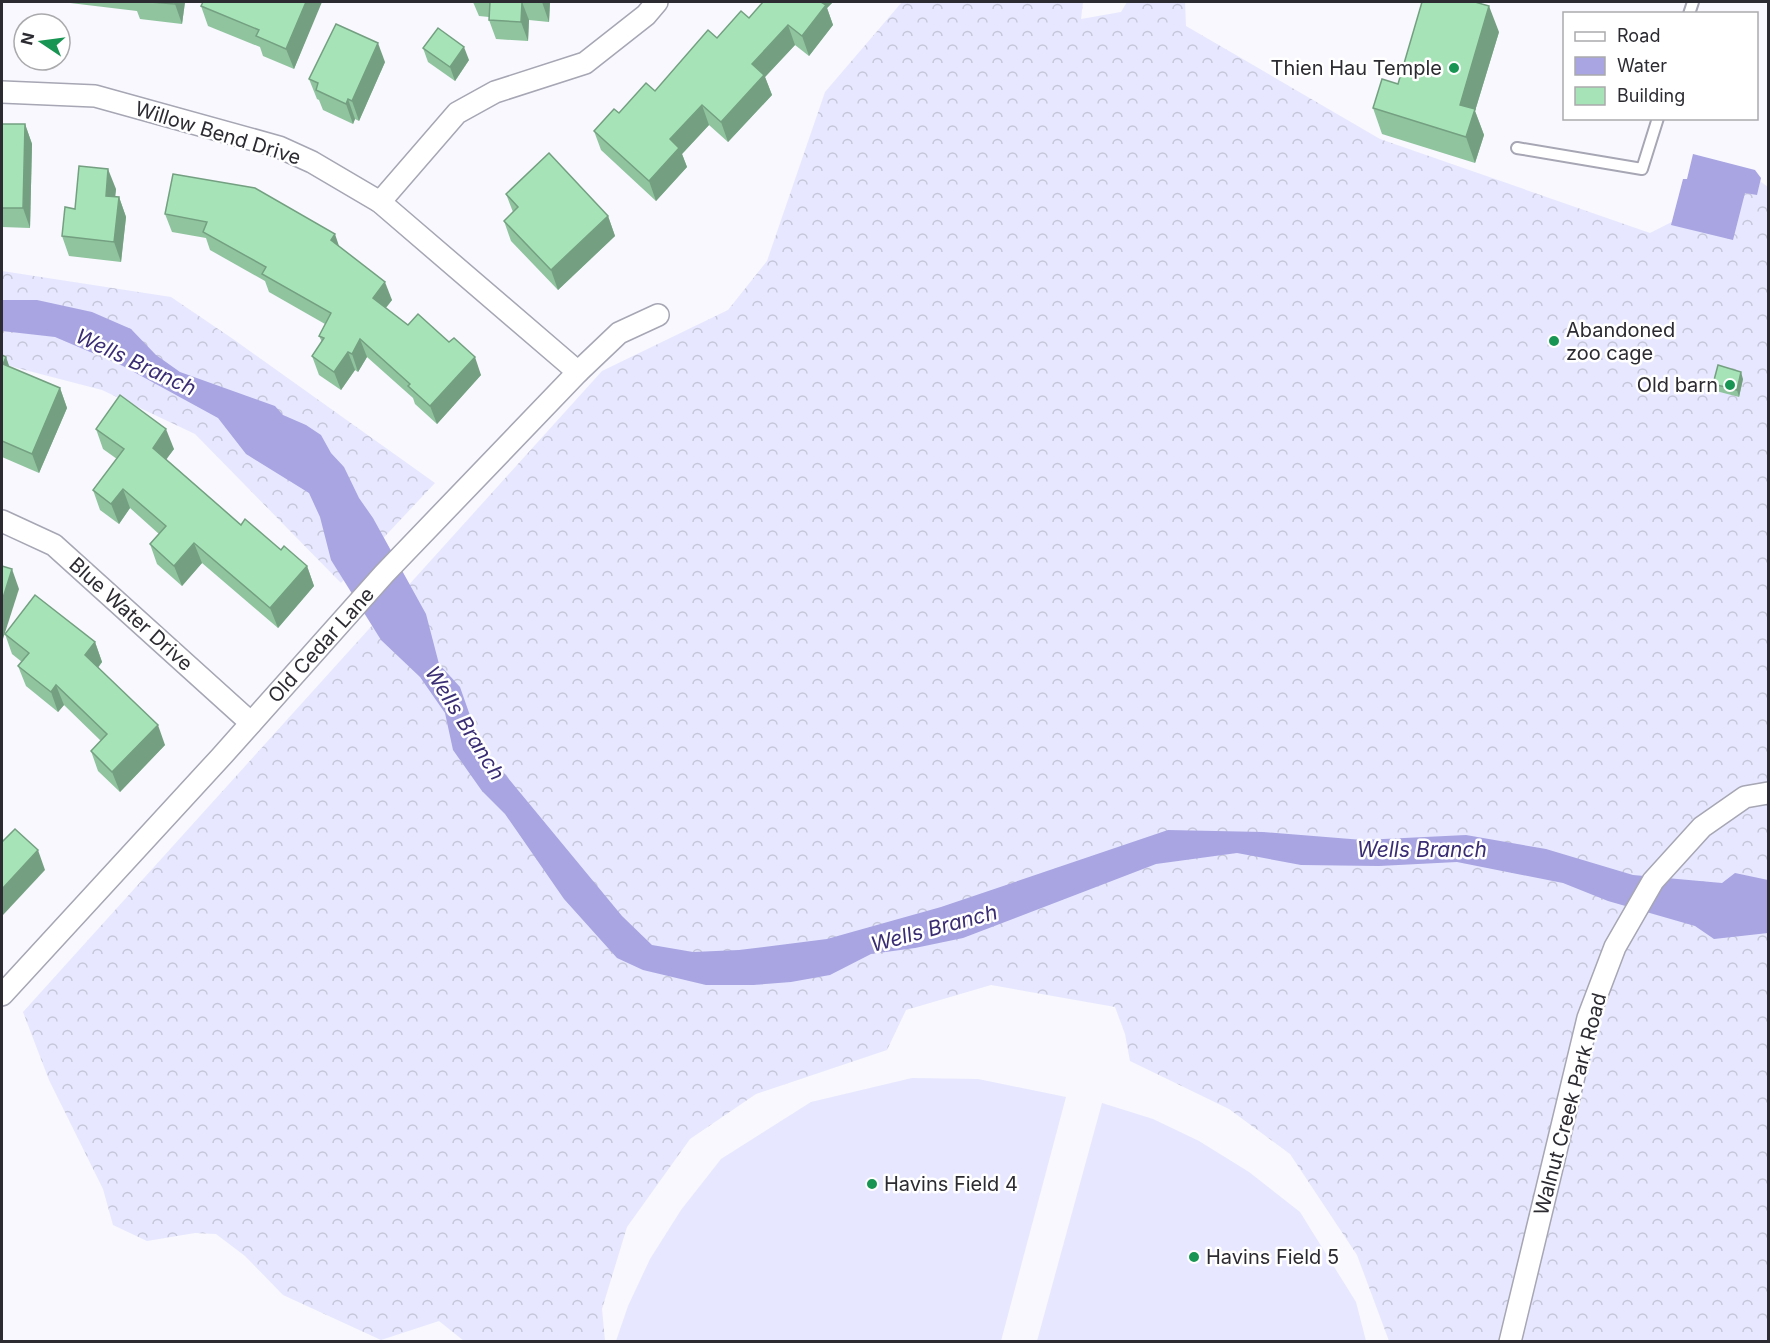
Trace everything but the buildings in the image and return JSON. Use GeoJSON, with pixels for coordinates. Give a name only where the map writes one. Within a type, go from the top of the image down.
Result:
{"type":"FeatureCollection","features":[{"type":"Feature","properties":{"kind":"street"},"geometry":{"type":"LineString","coordinates":[[380,202],[457,113],[495,92],[585,63],[647,6]]}},
{"type":"Feature","properties":{"kind":"street","name":"Willow Bend Drive"},"geometry":{"type":"LineString","coordinates":[[2,92],[95,96],[279,147],[312,162],[380,202],[578,372]]}},
{"type":"Feature","properties":{"kind":"street","name":"Old Cedar Lane"},"geometry":{"type":"LineString","coordinates":[[2,994],[251,723],[384,574],[578,372],[619,333],[658,315]]}},
{"type":"Feature","properties":{"kind":"street","name":"Blue Water Drive"},"geometry":{"type":"LineString","coordinates":[[2,521],[54,545],[251,723]]}},
{"type":"Feature","properties":{"kind":"street","name":"Walnut Creek Park Road"},"geometry":{"type":"LineString","coordinates":[[1510,1341],[1588,1018],[1615,947],[1653,881],[1702,827],[1745,797],[1768,793]]}},
{"type":"Feature","properties":{"kind":"lane"},"geometry":{"type":"LineString","coordinates":[[1517,148],[1642,169],[1657,120]]}},
{"type":"Feature","properties":{"kind":"green space"},"geometry":{"type":"Polygon","coordinates":[[[902,2],[1083,2],[1081,19],[1121,12],[1127,2],[1185,2],[1186,26],[1380,139],[1650,233],[1757,179],[1768,187],[1768,1341],[1389,1341],[1357,1255],[1290,1154],[1229,1109],[1130,1061],[1125,1034],[1115,1007],[991,985],[906,1010],[887,1050],[756,1094],[690,1139],[627,1227],[602,1309],[605,1341],[464,1341],[439,1321],[381,1340],[283,1295],[245,1256],[216,1234],[195,1233],[147,1241],[113,1225],[103,1189],[49,1080],[23,1012],[602,371],[728,310],[767,261],[825,92],[902,2]]]}},
{"type":"Feature","properties":{"kind":"green space"},"geometry":{"type":"Polygon","coordinates":[[[2,271],[171,297],[435,483],[341,583],[195,434],[102,390],[2,364],[2,271]]]}},
{"type":"Feature","properties":{"kind":"green space","name":"Havins Field 4"},"geometry":{"type":"Polygon","coordinates":[[[912,1078],[978,1079],[1066,1097],[1001,1341],[616,1341],[628,1306],[650,1259],[681,1210],[721,1159],[811,1102],[912,1078]]]}},
{"type":"Feature","properties":{"kind":"green space","name":"Havins Field 5"},"geometry":{"type":"Polygon","coordinates":[[[1102,1103],[1153,1119],[1199,1141],[1249,1172],[1300,1212],[1356,1302],[1366,1341],[1037,1341],[1102,1103]]]}},
{"type":"Feature","properties":{"kind":"water"},"geometry":{"type":"Polygon","coordinates":[[[1693,154],[1755,170],[1761,178],[1757,195],[1745,193],[1733,240],[1671,225],[1683,179],[1687,179],[1693,154]]]}},
{"type":"Feature","properties":{"kind":"water","name":"Wells Branch"},"geometry":{"type":"Polygon","coordinates":[[[2,300],[37,300],[92,312],[131,329],[156,355],[180,372],[275,406],[283,415],[306,425],[321,435],[331,453],[344,467],[359,498],[373,518],[426,614],[439,664],[460,687],[480,744],[622,916],[652,945],[693,952],[739,950],[827,939],[941,907],[1168,830],[1263,832],[1363,840],[1466,835],[1546,849],[1633,875],[1722,883],[1735,873],[1768,880],[1768,933],[1714,939],[1695,926],[1608,901],[1563,883],[1457,862],[1379,866],[1301,865],[1237,853],[1156,864],[963,938],[871,954],[830,975],[791,982],[706,985],[643,970],[617,958],[564,899],[505,814],[482,791],[453,750],[445,713],[420,677],[381,640],[331,560],[320,517],[309,493],[246,454],[218,418],[123,366],[55,337],[2,331],[2,300]]]}},
{"type":"Feature","properties":{"kind":"place","name":"Thien Hau Temple"},"geometry":{"type":"Point","coordinates":[1454,68]}},
{"type":"Feature","properties":{"kind":"place","name":"Abandoned zoo cage"},"geometry":{"type":"Point","coordinates":[1554,341]}},
{"type":"Feature","properties":{"kind":"place","name":"Old barn"},"geometry":{"type":"Point","coordinates":[1730,385]}},
{"type":"Feature","properties":{"kind":"place","name":"Havins Field 4"},"geometry":{"type":"Point","coordinates":[872,1184]}},
{"type":"Feature","properties":{"kind":"place","name":"Havins Field 5"},"geometry":{"type":"Point","coordinates":[1194,1257]}}]}
